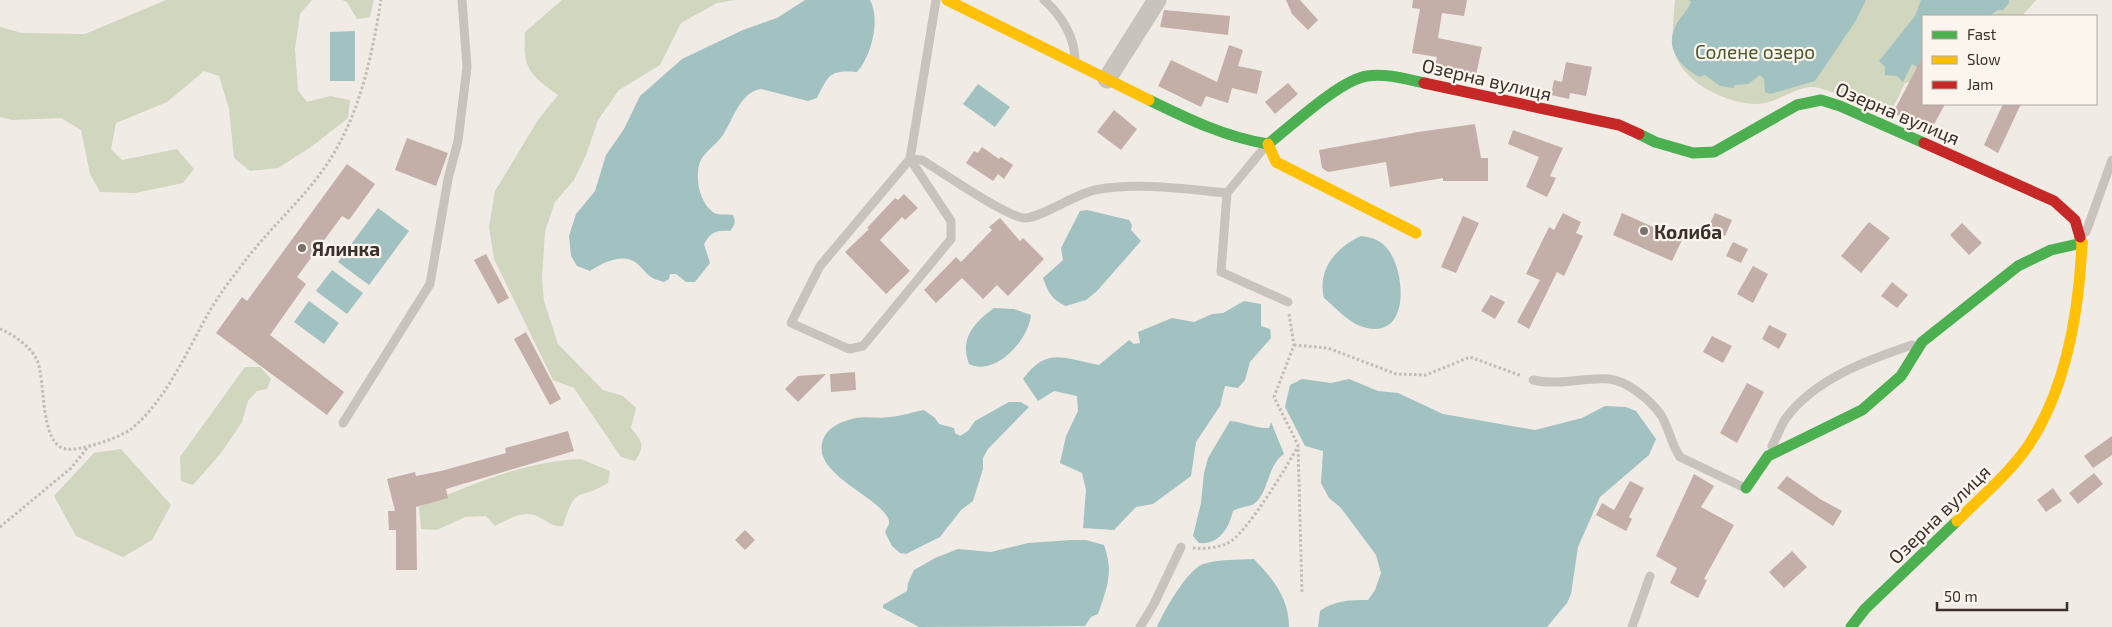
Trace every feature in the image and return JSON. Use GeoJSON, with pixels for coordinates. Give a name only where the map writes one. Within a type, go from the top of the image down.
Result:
{"type":"FeatureCollection","features":[{"type":"Feature","properties":{"kind":"street"},"geometry":{"type":"LineString","coordinates":[[947,0],[1204,127],[1246,140],[1268,144],[1276,162],[1416,233]]}},
{"type":"Feature","properties":{"kind":"street"},"geometry":{"type":"LineString","coordinates":[[1107,79],[1158,0]]}},
{"type":"Feature","properties":{"kind":"street","name":"Озерна вулиця"},"geometry":{"type":"LineString","coordinates":[[1268,144],[1345,84],[1366,76],[1394,76],[1619,126],[1655,142],[1693,153],[1714,152],[1797,105],[1821,100],[1885,126],[2054,201],[2075,220],[2082,243],[2080,284],[2066,352],[2052,399],[2030,443],[2009,470],[1865,609],[1851,627]]}},
{"type":"Feature","properties":{"kind":"street"},"geometry":{"type":"LineString","coordinates":[[1746,488],[1768,456],[1862,410],[1901,376],[1922,342],[2018,266],[2051,250],[2082,243]]}},
{"type":"Feature","properties":{"kind":"lane"},"geometry":{"type":"LineString","coordinates":[[343,423],[430,284],[448,179],[458,141],[467,67],[462,0]]}},
{"type":"Feature","properties":{"kind":"lane"},"geometry":{"type":"LineString","coordinates":[[910,159],[951,221],[951,239],[863,346],[849,349],[791,323],[820,266],[910,159],[936,0]]}},
{"type":"Feature","properties":{"kind":"lane"},"geometry":{"type":"LineString","coordinates":[[1044,0],[1051,6],[1070,35],[1074,47],[1075,63]]}},
{"type":"Feature","properties":{"kind":"lane"},"geometry":{"type":"LineString","coordinates":[[1268,144],[1227,193],[1221,272],[1288,302]]}},
{"type":"Feature","properties":{"kind":"lane"},"geometry":{"type":"LineString","coordinates":[[910,159],[922,160],[1003,209],[1024,218],[1036,216],[1071,197],[1095,190],[1136,187],[1227,193]]}},
{"type":"Feature","properties":{"kind":"lane"},"geometry":{"type":"LineString","coordinates":[[2082,243],[2112,160]]}},
{"type":"Feature","properties":{"kind":"lane"},"geometry":{"type":"LineString","coordinates":[[1768,456],[1786,419],[1807,395],[1866,361],[1922,342]]}},
{"type":"Feature","properties":{"kind":"lane"},"geometry":{"type":"LineString","coordinates":[[1533,380],[1558,382],[1610,379],[1641,392],[1661,416],[1673,447],[1680,457],[1746,488]]}},
{"type":"Feature","properties":{"kind":"lane"},"geometry":{"type":"LineString","coordinates":[[1140,627],[1154,604],[1181,548]]}},
{"type":"Feature","properties":{"kind":"lane"},"geometry":{"type":"LineString","coordinates":[[1632,627],[1650,576]]}},
{"type":"Feature","properties":{"kind":"path"},"geometry":{"type":"LineString","coordinates":[[0,329],[20,340],[37,359],[47,423],[52,438],[58,445],[66,449],[88,446],[130,430],[154,404],[183,360],[209,312],[245,260],[318,178],[339,144],[354,111],[368,70],[381,0]]}},
{"type":"Feature","properties":{"kind":"path"},"geometry":{"type":"LineString","coordinates":[[1288,302],[1294,345],[1274,397],[1298,444],[1302,594]]}},
{"type":"Feature","properties":{"kind":"path"},"geometry":{"type":"LineString","coordinates":[[1294,345],[1328,348],[1396,374],[1426,375],[1470,358],[1533,380]]}},
{"type":"Feature","properties":{"kind":"path"},"geometry":{"type":"LineString","coordinates":[[1181,548],[1204,549],[1229,543],[1252,521],[1290,463],[1298,444]]}},
{"type":"Feature","properties":{"kind":"path"},"geometry":{"type":"LineString","coordinates":[[0,527],[71,468],[88,446]]}},
{"type":"Feature","properties":{"kind":"green space"},"geometry":{"type":"Polygon","coordinates":[[[166,0],[312,0],[300,14],[295,49],[298,90],[307,102],[330,96],[350,100],[348,118],[311,147],[278,168],[250,171],[234,158],[229,109],[219,76],[204,71],[167,102],[116,123],[111,149],[122,160],[177,149],[194,169],[183,183],[135,193],[100,192],[90,174],[81,130],[61,118],[12,120],[0,117],[0,27],[22,33],[85,34],[166,0]]]}},
{"type":"Feature","properties":{"kind":"green space"},"geometry":{"type":"Polygon","coordinates":[[[342,0],[374,0],[370,17],[357,19],[347,2],[342,0]]]}},
{"type":"Feature","properties":{"kind":"green space"},"geometry":{"type":"Polygon","coordinates":[[[562,0],[735,0],[717,3],[681,23],[660,65],[619,90],[598,120],[586,155],[574,180],[555,202],[545,231],[542,278],[544,301],[558,344],[603,390],[623,396],[636,408],[631,428],[640,441],[641,448],[635,461],[621,457],[574,388],[553,380],[494,259],[489,227],[495,191],[538,120],[558,95],[540,82],[530,70],[525,55],[525,32],[562,0]]]}},
{"type":"Feature","properties":{"kind":"green space","name":"Солене озеро"},"geometry":{"type":"Polygon","coordinates":[[[1675,0],[2036,0],[2023,15],[1922,15],[1922,79],[1905,83],[1888,118],[1819,88],[1804,88],[1757,104],[1732,100],[1718,95],[1694,80],[1678,61],[1674,49],[1673,24],[1675,0]]]}},
{"type":"Feature","properties":{"kind":"green space"},"geometry":{"type":"Polygon","coordinates":[[[245,367],[260,367],[271,379],[267,389],[257,391],[248,401],[242,422],[221,453],[193,485],[181,481],[180,457],[245,367]]]}},
{"type":"Feature","properties":{"kind":"green space"},"geometry":{"type":"Polygon","coordinates":[[[121,449],[171,505],[152,540],[123,557],[76,536],[54,496],[94,453],[121,449]]]}},
{"type":"Feature","properties":{"kind":"green space"},"geometry":{"type":"Polygon","coordinates":[[[581,459],[610,471],[608,483],[575,499],[567,513],[563,526],[554,525],[535,515],[523,514],[495,526],[486,516],[465,517],[437,530],[421,529],[419,507],[519,469],[539,464],[581,459]]]}},
{"type":"Feature","properties":{"kind":"water"},"geometry":{"type":"Polygon","coordinates":[[[805,0],[870,0],[875,18],[870,48],[857,72],[841,72],[831,75],[817,98],[808,101],[761,89],[754,91],[742,101],[723,135],[705,155],[698,168],[698,183],[706,205],[717,214],[733,215],[735,222],[730,231],[712,234],[704,244],[710,263],[695,282],[686,282],[676,274],[670,274],[669,279],[664,282],[658,280],[650,276],[635,262],[624,258],[606,262],[590,271],[577,266],[571,256],[569,236],[576,214],[595,191],[606,155],[624,129],[640,96],[682,59],[743,30],[777,18],[805,0]]]}},
{"type":"Feature","properties":{"kind":"water"},"geometry":{"type":"Polygon","coordinates":[[[1689,0],[1866,0],[1855,22],[1815,81],[1770,94],[1765,92],[1764,79],[1760,75],[1748,84],[1735,85],[1733,88],[1720,86],[1705,75],[1699,77],[1692,73],[1680,62],[1673,49],[1673,34],[1676,25],[1691,2],[1689,0]]]}},
{"type":"Feature","properties":{"kind":"water"},"geometry":{"type":"Polygon","coordinates":[[[1921,0],[2009,0],[2009,3],[2003,10],[1998,10],[1990,15],[1922,15],[1922,70],[1912,64],[1903,82],[1897,76],[1885,75],[1885,67],[1879,61],[1915,16],[1921,0]]]}},
{"type":"Feature","properties":{"kind":"water"},"geometry":{"type":"Polygon","coordinates":[[[355,31],[355,81],[330,81],[330,32],[355,31]]]}},
{"type":"Feature","properties":{"kind":"water"},"geometry":{"type":"Polygon","coordinates":[[[978,84],[1010,107],[995,127],[963,104],[978,84]]]}},
{"type":"Feature","properties":{"kind":"water"},"geometry":{"type":"Polygon","coordinates":[[[378,208],[409,231],[369,285],[338,262],[378,208]]]}},
{"type":"Feature","properties":{"kind":"water"},"geometry":{"type":"Polygon","coordinates":[[[1087,210],[1129,220],[1132,225],[1131,230],[1141,241],[1097,291],[1086,300],[1066,306],[1051,295],[1043,278],[1063,260],[1061,248],[1080,211],[1087,210]]]}},
{"type":"Feature","properties":{"kind":"water"},"geometry":{"type":"Polygon","coordinates":[[[1361,236],[1374,239],[1385,246],[1392,256],[1400,285],[1400,301],[1397,314],[1389,324],[1377,329],[1355,324],[1324,298],[1323,278],[1330,261],[1344,246],[1361,236]]]}},
{"type":"Feature","properties":{"kind":"water"},"geometry":{"type":"Polygon","coordinates":[[[332,270],[363,293],[347,314],[316,291],[332,270]]]}},
{"type":"Feature","properties":{"kind":"water"},"geometry":{"type":"Polygon","coordinates":[[[309,301],[339,323],[324,344],[294,322],[309,301]]]}},
{"type":"Feature","properties":{"kind":"water"},"geometry":{"type":"Polygon","coordinates":[[[1244,301],[1261,304],[1261,326],[1270,329],[1271,338],[1250,362],[1245,380],[1238,388],[1225,386],[1220,406],[1196,442],[1191,476],[1153,504],[1136,507],[1114,530],[1083,528],[1086,490],[1082,473],[1060,463],[1066,436],[1078,411],[1077,396],[1054,391],[1038,401],[1023,379],[1040,362],[1049,358],[1066,358],[1099,365],[1129,340],[1134,344],[1140,343],[1138,332],[1172,318],[1194,322],[1212,314],[1223,313],[1244,301]]]}},
{"type":"Feature","properties":{"kind":"water"},"geometry":{"type":"Polygon","coordinates":[[[994,308],[1014,309],[1031,315],[1029,325],[1018,344],[1000,361],[979,367],[969,364],[966,346],[971,332],[975,325],[994,308]]]}},
{"type":"Feature","properties":{"kind":"water"},"geometry":{"type":"Polygon","coordinates":[[[1302,379],[1331,383],[1349,379],[1378,391],[1398,393],[1443,414],[1535,430],[1582,418],[1605,406],[1626,407],[1636,411],[1656,439],[1649,455],[1600,497],[1578,547],[1571,594],[1567,603],[1547,627],[1318,627],[1320,611],[1326,607],[1343,601],[1368,600],[1375,590],[1381,573],[1376,555],[1341,508],[1329,498],[1321,483],[1323,451],[1305,446],[1285,407],[1290,385],[1302,379]]]}},
{"type":"Feature","properties":{"kind":"water"},"geometry":{"type":"Polygon","coordinates":[[[1009,402],[1021,402],[1029,407],[988,449],[983,458],[983,469],[973,501],[961,510],[940,537],[906,554],[900,553],[892,546],[885,532],[889,520],[881,509],[835,473],[826,463],[822,452],[825,435],[836,425],[851,419],[860,417],[882,418],[924,410],[935,418],[939,424],[954,428],[955,433],[960,436],[968,431],[975,421],[1009,402]]]}},
{"type":"Feature","properties":{"kind":"water"},"geometry":{"type":"Polygon","coordinates":[[[1230,421],[1264,428],[1269,428],[1271,422],[1284,454],[1278,459],[1270,473],[1258,501],[1233,511],[1226,529],[1218,538],[1206,543],[1199,543],[1193,536],[1201,503],[1204,473],[1208,458],[1230,421]]]}},
{"type":"Feature","properties":{"kind":"water"},"geometry":{"type":"Polygon","coordinates":[[[1086,540],[1104,545],[1109,564],[1108,580],[1098,614],[1091,617],[1085,626],[919,627],[883,608],[883,605],[907,591],[908,583],[914,570],[935,558],[958,549],[991,552],[1028,543],[1086,540]]]}},
{"type":"Feature","properties":{"kind":"water"},"geometry":{"type":"Polygon","coordinates":[[[1254,559],[1279,590],[1286,607],[1289,627],[1157,627],[1183,582],[1197,568],[1203,564],[1215,561],[1254,559]]]}},
{"type":"Feature","properties":{"kind":"building"},"geometry":{"type":"Polygon","coordinates":[[[1286,0],[1300,0],[1318,20],[1308,30],[1292,14],[1286,0]]]}},
{"type":"Feature","properties":{"kind":"building"},"geometry":{"type":"Polygon","coordinates":[[[1413,0],[1467,0],[1464,16],[1442,13],[1438,38],[1482,47],[1476,75],[1435,67],[1437,57],[1412,53],[1420,9],[1412,8],[1413,0]]]}},
{"type":"Feature","properties":{"kind":"building"},"geometry":{"type":"Polygon","coordinates":[[[1164,10],[1230,16],[1228,35],[1160,27],[1164,10]]]}},
{"type":"Feature","properties":{"kind":"building"},"geometry":{"type":"Polygon","coordinates":[[[1229,45],[1243,50],[1238,66],[1262,71],[1257,94],[1232,88],[1228,103],[1206,96],[1201,107],[1158,86],[1171,60],[1217,82],[1229,45]]]}},
{"type":"Feature","properties":{"kind":"building"},"geometry":{"type":"Polygon","coordinates":[[[1922,58],[1922,105],[1944,105],[1931,130],[1893,113],[1922,58]]]}},
{"type":"Feature","properties":{"kind":"building"},"geometry":{"type":"Polygon","coordinates":[[[1566,62],[1592,67],[1586,96],[1570,93],[1569,99],[1551,95],[1554,80],[1562,82],[1566,62]]]}},
{"type":"Feature","properties":{"kind":"building"},"geometry":{"type":"Polygon","coordinates":[[[1288,83],[1298,94],[1275,114],[1265,102],[1288,83]]]}},
{"type":"Feature","properties":{"kind":"building"},"geometry":{"type":"Polygon","coordinates":[[[2003,105],[2021,105],[1998,153],[1984,145],[2003,105]]]}},
{"type":"Feature","properties":{"kind":"building"},"geometry":{"type":"Polygon","coordinates":[[[1114,110],[1137,129],[1121,150],[1097,132],[1114,110]]]}},
{"type":"Feature","properties":{"kind":"building"},"geometry":{"type":"Polygon","coordinates":[[[1475,124],[1481,158],[1488,158],[1488,181],[1443,181],[1443,178],[1390,187],[1386,162],[1328,172],[1322,168],[1319,150],[1475,124]]]}},
{"type":"Feature","properties":{"kind":"building"},"geometry":{"type":"Polygon","coordinates":[[[1513,130],[1563,148],[1550,176],[1556,178],[1547,197],[1526,187],[1539,157],[1508,144],[1513,130]]]}},
{"type":"Feature","properties":{"kind":"building"},"geometry":{"type":"Polygon","coordinates":[[[407,138],[448,153],[436,186],[395,170],[407,138]]]}},
{"type":"Feature","properties":{"kind":"building"},"geometry":{"type":"Polygon","coordinates":[[[982,147],[999,159],[1001,157],[1013,165],[1004,179],[998,174],[993,181],[966,163],[974,151],[978,153],[982,147]]]}},
{"type":"Feature","properties":{"kind":"building"},"geometry":{"type":"Polygon","coordinates":[[[347,164],[375,184],[349,220],[342,216],[297,277],[306,284],[270,335],[344,392],[327,415],[216,333],[242,297],[247,301],[347,164]]]}},
{"type":"Feature","properties":{"kind":"building"},"geometry":{"type":"Polygon","coordinates":[[[904,194],[918,208],[905,220],[902,217],[880,240],[910,271],[886,294],[845,252],[869,229],[867,228],[895,198],[898,200],[904,194]]]}},
{"type":"Feature","properties":{"kind":"building"},"geometry":{"type":"Polygon","coordinates":[[[1563,213],[1581,222],[1576,233],[1583,236],[1564,276],[1557,272],[1529,329],[1517,322],[1540,280],[1526,274],[1549,227],[1554,230],[1563,213]]]}},
{"type":"Feature","properties":{"kind":"building"},"geometry":{"type":"Polygon","coordinates":[[[1622,213],[1682,240],[1672,261],[1613,235],[1622,213]]]}},
{"type":"Feature","properties":{"kind":"building"},"geometry":{"type":"Polygon","coordinates":[[[1715,213],[1732,220],[1725,236],[1708,228],[1715,213]]]}},
{"type":"Feature","properties":{"kind":"building"},"geometry":{"type":"Polygon","coordinates":[[[1463,216],[1479,223],[1456,273],[1441,267],[1463,216]]]}},
{"type":"Feature","properties":{"kind":"building"},"geometry":{"type":"Polygon","coordinates":[[[1000,218],[1020,241],[1023,238],[1044,259],[1008,296],[997,285],[983,299],[962,278],[936,303],[924,290],[956,257],[961,262],[992,230],[989,227],[1000,218]]]}},
{"type":"Feature","properties":{"kind":"building"},"geometry":{"type":"Polygon","coordinates":[[[1869,222],[1890,238],[1861,273],[1841,256],[1869,222]]]}},
{"type":"Feature","properties":{"kind":"building"},"geometry":{"type":"Polygon","coordinates":[[[1962,223],[1982,243],[1969,255],[1950,235],[1962,223]]]}},
{"type":"Feature","properties":{"kind":"building"},"geometry":{"type":"Polygon","coordinates":[[[1733,242],[1748,249],[1741,263],[1726,256],[1733,242]]]}},
{"type":"Feature","properties":{"kind":"building"},"geometry":{"type":"Polygon","coordinates":[[[486,254],[509,298],[498,304],[474,260],[486,254]]]}},
{"type":"Feature","properties":{"kind":"building"},"geometry":{"type":"Polygon","coordinates":[[[1753,266],[1768,274],[1753,303],[1737,294],[1753,266]]]}},
{"type":"Feature","properties":{"kind":"building"},"geometry":{"type":"Polygon","coordinates":[[[1892,282],[1908,295],[1897,308],[1881,296],[1892,282]]]}},
{"type":"Feature","properties":{"kind":"building"},"geometry":{"type":"Polygon","coordinates":[[[1491,295],[1505,302],[1495,319],[1481,311],[1491,295]]]}},
{"type":"Feature","properties":{"kind":"building"},"geometry":{"type":"Polygon","coordinates":[[[1769,325],[1787,334],[1779,349],[1762,339],[1769,325]]]}},
{"type":"Feature","properties":{"kind":"building"},"geometry":{"type":"Polygon","coordinates":[[[526,332],[561,399],[550,405],[514,339],[526,332]]]}},
{"type":"Feature","properties":{"kind":"building"},"geometry":{"type":"Polygon","coordinates":[[[1712,336],[1732,346],[1723,363],[1703,352],[1712,336]]]}},
{"type":"Feature","properties":{"kind":"building"},"geometry":{"type":"Polygon","coordinates":[[[855,372],[856,390],[831,392],[830,374],[855,372]]]}},
{"type":"Feature","properties":{"kind":"building"},"geometry":{"type":"Polygon","coordinates":[[[826,374],[798,402],[785,389],[798,376],[826,374]]]}},
{"type":"Feature","properties":{"kind":"building"},"geometry":{"type":"Polygon","coordinates":[[[1747,383],[1764,392],[1737,443],[1720,433],[1747,383]]]}},
{"type":"Feature","properties":{"kind":"building"},"geometry":{"type":"Polygon","coordinates":[[[568,431],[574,451],[446,489],[448,498],[416,507],[417,570],[396,570],[396,530],[389,530],[388,511],[395,511],[387,479],[415,472],[416,476],[441,471],[506,453],[505,448],[568,431]]]}},
{"type":"Feature","properties":{"kind":"building"},"geometry":{"type":"Polygon","coordinates":[[[2112,436],[2112,455],[2093,468],[2084,456],[2112,436]]]}},
{"type":"Feature","properties":{"kind":"building"},"geometry":{"type":"Polygon","coordinates":[[[2094,473],[2103,484],[2078,504],[2069,493],[2094,473]]]}},
{"type":"Feature","properties":{"kind":"building"},"geometry":{"type":"Polygon","coordinates":[[[1694,474],[1714,486],[1701,507],[1734,525],[1704,579],[1707,580],[1698,598],[1670,583],[1677,568],[1656,556],[1694,474]]]}},
{"type":"Feature","properties":{"kind":"building"},"geometry":{"type":"Polygon","coordinates":[[[1787,476],[1820,499],[1842,511],[1833,526],[1777,488],[1787,476]]]}},
{"type":"Feature","properties":{"kind":"building"},"geometry":{"type":"Polygon","coordinates":[[[1630,481],[1644,488],[1629,517],[1632,519],[1626,531],[1596,515],[1602,503],[1614,510],[1630,481]]]}},
{"type":"Feature","properties":{"kind":"building"},"geometry":{"type":"Polygon","coordinates":[[[2053,488],[2062,501],[2046,512],[2037,500],[2053,488]]]}},
{"type":"Feature","properties":{"kind":"building"},"geometry":{"type":"Polygon","coordinates":[[[745,530],[755,540],[745,550],[735,540],[745,530]]]}},
{"type":"Feature","properties":{"kind":"building"},"geometry":{"type":"Polygon","coordinates":[[[1792,551],[1807,567],[1784,588],[1769,572],[1792,551]]]}},
{"type":"Feature","properties":{"kind":"traffic: fast"},"geometry":{"type":"LineString","coordinates":[[1149,100],[1222,132],[1268,144],[1330,95],[1356,79],[1381,75],[1424,83]]}},
{"type":"Feature","properties":{"kind":"traffic: fast"},"geometry":{"type":"LineString","coordinates":[[1639,134],[1655,142],[1693,153],[1714,152],[1797,105],[1821,100],[1840,106],[1924,143]]}},
{"type":"Feature","properties":{"kind":"traffic: fast"},"geometry":{"type":"LineString","coordinates":[[1746,488],[1768,456],[1862,410],[1901,376],[1922,342],[2018,266],[2051,250],[2082,243]]}},
{"type":"Feature","properties":{"kind":"traffic: fast"},"geometry":{"type":"LineString","coordinates":[[1851,627],[1865,609],[1957,521]]}},
{"type":"Feature","properties":{"kind":"traffic: slow"},"geometry":{"type":"LineString","coordinates":[[947,0],[1149,100]]}},
{"type":"Feature","properties":{"kind":"traffic: slow"},"geometry":{"type":"LineString","coordinates":[[1268,144],[1276,162],[1416,233]]}},
{"type":"Feature","properties":{"kind":"traffic: slow"},"geometry":{"type":"LineString","coordinates":[[1957,521],[2005,474],[2030,443],[2043,421],[2062,372],[2069,347],[2078,294],[2082,243],[2080,237]]}},
{"type":"Feature","properties":{"kind":"traffic: jam"},"geometry":{"type":"LineString","coordinates":[[1424,83],[1619,125],[1639,134]]}},
{"type":"Feature","properties":{"kind":"traffic: jam"},"geometry":{"type":"LineString","coordinates":[[1924,143],[2054,201],[2075,220],[2080,237]]}},
{"type":"Feature","properties":{"kind":"place","name":"Колиба"},"geometry":{"type":"Point","coordinates":[1644,231]}},
{"type":"Feature","properties":{"kind":"place","name":"Ялинка"},"geometry":{"type":"Point","coordinates":[302,248]}}]}
